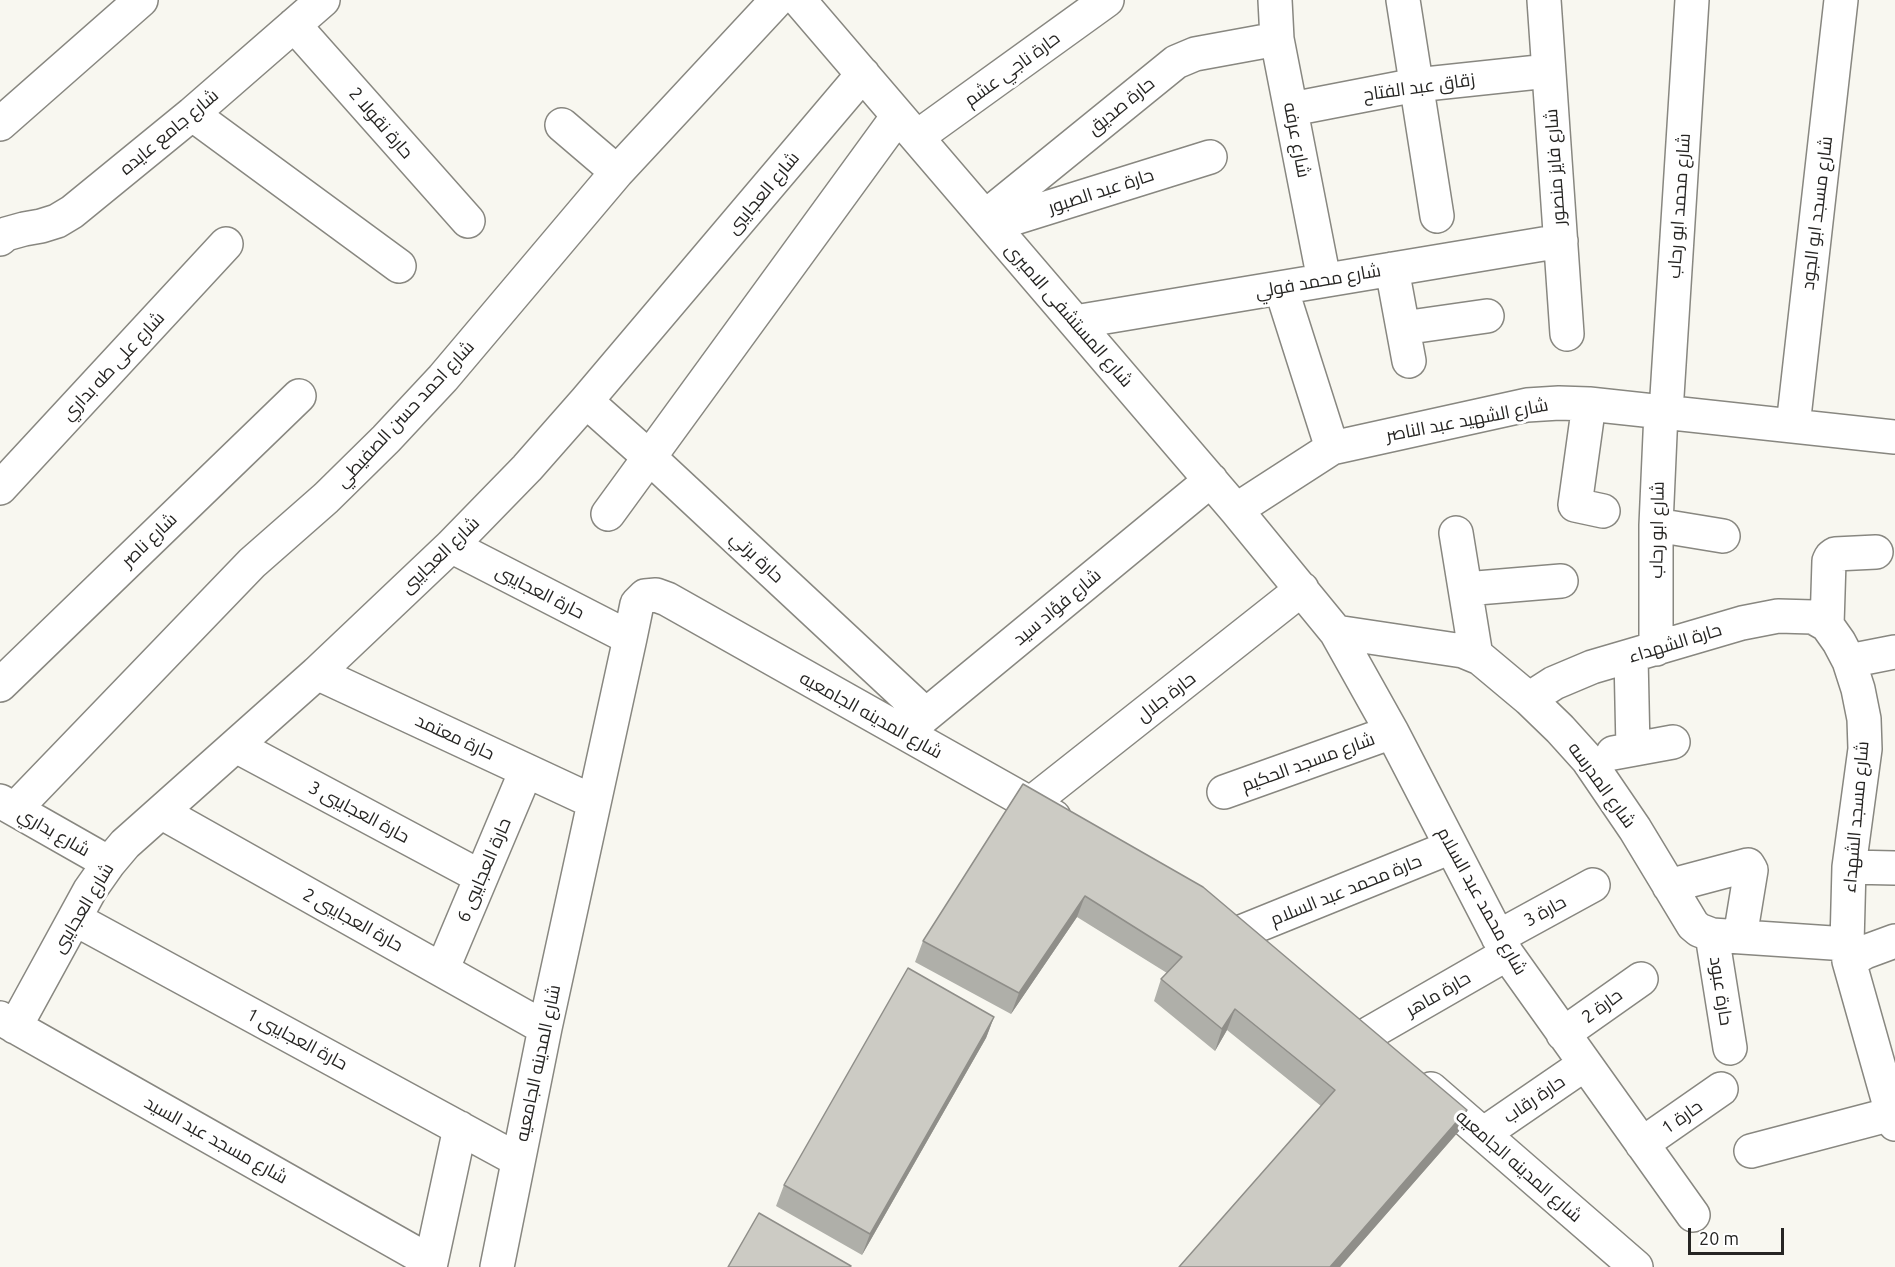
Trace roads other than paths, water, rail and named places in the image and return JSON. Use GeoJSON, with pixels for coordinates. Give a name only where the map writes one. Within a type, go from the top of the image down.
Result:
{"type":"FeatureCollection","features":[{"type":"Feature","properties":{"kind":"street"},"geometry":{"type":"LineString","coordinates":[[0,124],[141,0]]}},
{"type":"Feature","properties":{"kind":"street","name":"شارع جامع عايده"},"geometry":{"type":"LineString","coordinates":[[0,239],[6,234],[57,221],[72,212],[192,114],[323,0]]}},
{"type":"Feature","properties":{"kind":"street","name":"شارع احمد حسن الصفيطي"},"geometry":{"type":"LineString","coordinates":[[7,805],[252,563],[326,498],[386,439],[443,378],[617,172],[777,0]]}},
{"type":"Feature","properties":{"kind":"street","name":"شارع المستشفى الاميرى"},"geometry":{"type":"LineString","coordinates":[[800,0],[1211,480],[1336,632]]}},
{"type":"Feature","properties":{"kind":"street","name":"حارة ناجي عشم"},"geometry":{"type":"LineString","coordinates":[[608,514],[649,457],[907,127],[1107,0]]}},
{"type":"Feature","properties":{"kind":"street","name":"شارع عرفه"},"geometry":{"type":"LineString","coordinates":[[1275,0],[1277,39],[1324,280]]}},
{"type":"Feature","properties":{"kind":"street"},"geometry":{"type":"LineString","coordinates":[[1403,0],[1437,216]]}},
{"type":"Feature","properties":{"kind":"street","name":"شارع فايز منصور"},"geometry":{"type":"LineString","coordinates":[[1544,0],[1567,334]]}},
{"type":"Feature","properties":{"kind":"street","name":"شارع محمد ابو رحاب"},"geometry":{"type":"LineString","coordinates":[[1664,412],[1692,0]]}},
{"type":"Feature","properties":{"kind":"street","name":"شارع مسجد ابو الجود"},"geometry":{"type":"LineString","coordinates":[[1793,426],[1841,0]]}},
{"type":"Feature","properties":{"kind":"street","name":"حارة نقولا 2"},"geometry":{"type":"LineString","coordinates":[[294,25],[468,221]]}},
{"type":"Feature","properties":{"kind":"street","name":"حارة صديق"},"geometry":{"type":"LineString","coordinates":[[988,221],[1176,62],[1194,54],[1277,39]]}},
{"type":"Feature","properties":{"kind":"street","name":"زقاق عبد الفتاح"},"geometry":{"type":"LineString","coordinates":[[1292,109],[1416,85],[1548,71]]}},
{"type":"Feature","properties":{"kind":"street","name":"شارع العجايبى"},"geometry":{"type":"LineString","coordinates":[[8,1023],[75,919],[90,890],[125,844],[317,673],[451,546],[527,468],[863,74]]}},
{"type":"Feature","properties":{"kind":"street"},"geometry":{"type":"LineString","coordinates":[[192,114],[399,266]]}},
{"type":"Feature","properties":{"kind":"street"},"geometry":{"type":"LineString","coordinates":[[562,125],[617,172]]}},
{"type":"Feature","properties":{"kind":"street","name":"حارة عبد الصبور"},"geometry":{"type":"LineString","coordinates":[[988,221],[1210,157]]}},
{"type":"Feature","properties":{"kind":"street","name":"شارع محمد فولي"},"geometry":{"type":"LineString","coordinates":[[1075,322],[1561,241]]}},
{"type":"Feature","properties":{"kind":"street","name":"شارع على طه بداري"},"geometry":{"type":"LineString","coordinates":[[0,488],[226,244]]}},
{"type":"Feature","properties":{"kind":"street"},"geometry":{"type":"LineString","coordinates":[[1392,269],[1409,361]]}},
{"type":"Feature","properties":{"kind":"street"},"geometry":{"type":"LineString","coordinates":[[1281,288],[1332,448]]}},
{"type":"Feature","properties":{"kind":"street"},"geometry":{"type":"LineString","coordinates":[[1403,328],[1487,316]]}},
{"type":"Feature","properties":{"kind":"street","name":"شارع ناصر"},"geometry":{"type":"LineString","coordinates":[[0,685],[299,396]]}},
{"type":"Feature","properties":{"kind":"street","name":"حارة برتي"},"geometry":{"type":"LineString","coordinates":[[586,401],[649,457],[915,724]]}},
{"type":"Feature","properties":{"kind":"street"},"geometry":{"type":"LineString","coordinates":[[1590,404],[1575,505],[1604,511]]}},
{"type":"Feature","properties":{"kind":"street","name":"شارع الشهيد عبد الناصر"},"geometry":{"type":"LineString","coordinates":[[1236,510],[1332,448],[1527,405],[1590,404],[1895,437]]}},
{"type":"Feature","properties":{"kind":"street","name":"شارع ابو رحاب"},"geometry":{"type":"LineString","coordinates":[[1633,749],[1656,525],[1664,412]]}},
{"type":"Feature","properties":{"kind":"street","name":"شارع فؤاد سيد"},"geometry":{"type":"LineString","coordinates":[[915,724],[1211,480]]}},
{"type":"Feature","properties":{"kind":"street"},"geometry":{"type":"LineString","coordinates":[[1656,525],[1723,536]]}},
{"type":"Feature","properties":{"kind":"street"},"geometry":{"type":"LineString","coordinates":[[1456,533],[1476,656]]}},
{"type":"Feature","properties":{"kind":"street","name":"حارة العجايبى"},"geometry":{"type":"LineString","coordinates":[[451,546],[630,638]]}},
{"type":"Feature","properties":{"kind":"street"},"geometry":{"type":"LineString","coordinates":[[1827,625],[1831,557],[1835,554],[1876,552]]}},
{"type":"Feature","properties":{"kind":"street"},"geometry":{"type":"LineString","coordinates":[[1465,589],[1561,581]]}},
{"type":"Feature","properties":{"kind":"street","name":"حارة جلال"},"geometry":{"type":"LineString","coordinates":[[1030,804],[1302,589]]}},
{"type":"Feature","properties":{"kind":"street","name":"شارع المدينه الجامعيه"},"geometry":{"type":"LineString","coordinates":[[497,1267],[545,1028],[637,604],[645,596],[656,595],[915,724],[1030,804],[1082,833]]}},
{"type":"Feature","properties":{"kind":"street","name":"حارة الشهداء"},"geometry":{"type":"LineString","coordinates":[[1529,699],[1554,683],[1592,667],[1742,623],[1778,616],[1813,617],[1827,625]]}},
{"type":"Feature","properties":{"kind":"street","name":"شارع مسجد الشهداء"},"geometry":{"type":"LineString","coordinates":[[1827,625],[1849,661],[1864,719],[1865,749],[1849,867],[1848,953],[1894,1119]]}},
{"type":"Feature","properties":{"kind":"street","name":"شارع المدرسه"},"geometry":{"type":"LineString","coordinates":[[1336,632],[1463,651],[1476,656],[1529,699],[1588,760],[1635,829],[1693,925],[1699,930],[1726,936]]}},
{"type":"Feature","properties":{"kind":"street","name":"شارع محمد عبد السلام"},"geometry":{"type":"LineString","coordinates":[[1336,632],[1392,732],[1503,946],[1693,1215]]}},
{"type":"Feature","properties":{"kind":"street"},"geometry":{"type":"LineString","coordinates":[[1849,661],[1895,652]]}},
{"type":"Feature","properties":{"kind":"street","name":"حارة معتمد"},"geometry":{"type":"LineString","coordinates":[[317,673],[594,802]]}},
{"type":"Feature","properties":{"kind":"street","name":"شارع مسجد الحكيم"},"geometry":{"type":"LineString","coordinates":[[1224,792],[1392,732]]}},
{"type":"Feature","properties":{"kind":"street"},"geometry":{"type":"LineString","coordinates":[[1588,760],[1674,741]]}},
{"type":"Feature","properties":{"kind":"street","name":"حارة العجايبى 3"},"geometry":{"type":"LineString","coordinates":[[236,746],[481,877]]}},
{"type":"Feature","properties":{"kind":"street","name":"حارة العجايبى 6"},"geometry":{"type":"LineString","coordinates":[[442,970],[526,771]]}},
{"type":"Feature","properties":{"kind":"street","name":"شارع بداري"},"geometry":{"type":"LineString","coordinates":[[7,805],[109,863]]}},
{"type":"Feature","properties":{"kind":"street","name":"حارة العجايبى 2"},"geometry":{"type":"LineString","coordinates":[[161,812],[545,1028]]}},
{"type":"Feature","properties":{"kind":"street","name":"حارة محمد عبد السلام"},"geometry":{"type":"LineString","coordinates":[[1241,932],[1451,847]]}},
{"type":"Feature","properties":{"kind":"street","name":"حارة عبود"},"geometry":{"type":"LineString","coordinates":[[1669,886],[1748,865],[1751,870],[1726,936],[1730,1047]]}},
{"type":"Feature","properties":{"kind":"street"},"geometry":{"type":"LineString","coordinates":[[1849,867],[1895,868]]}},
{"type":"Feature","properties":{"kind":"street","name":"حارة 3"},"geometry":{"type":"LineString","coordinates":[[1503,946],[1593,885]]}},
{"type":"Feature","properties":{"kind":"street"},"geometry":{"type":"LineString","coordinates":[[1212,913],[1241,932],[1268,954]]}},
{"type":"Feature","properties":{"kind":"street","name":"حارة العجايبى 1"},"geometry":{"type":"LineString","coordinates":[[75,919],[518,1160]]}},
{"type":"Feature","properties":{"kind":"street"},"geometry":{"type":"LineString","coordinates":[[1726,936],[1848,953],[1865,952],[1895,941]]}},
{"type":"Feature","properties":{"kind":"street","name":"حارة ماهر"},"geometry":{"type":"LineString","coordinates":[[1368,1034],[1503,946]]}},
{"type":"Feature","properties":{"kind":"street","name":"حارة 2"},"geometry":{"type":"LineString","coordinates":[[1563,1034],[1641,978]]}},
{"type":"Feature","properties":{"kind":"street","name":"شارع المدينه الجامعيه"},"geometry":{"type":"LineString","coordinates":[[1341,1012],[1636,1267]]}},
{"type":"Feature","properties":{"kind":"street","name":"شارع مسجد عبد السيد"},"geometry":{"type":"LineString","coordinates":[[8,1023],[431,1264]]}},
{"type":"Feature","properties":{"kind":"street","name":"حارة رقاب"},"geometry":{"type":"LineString","coordinates":[[1482,1134],[1585,1065]]}},
{"type":"Feature","properties":{"kind":"street","name":"حارة 1"},"geometry":{"type":"LineString","coordinates":[[1642,1144],[1721,1089]]}},
{"type":"Feature","properties":{"kind":"street"},"geometry":{"type":"LineString","coordinates":[[1751,1151],[1894,1119]]}},
{"type":"Feature","properties":{"kind":"street"},"geometry":{"type":"LineString","coordinates":[[431,1264],[460,1128]]}}]}
